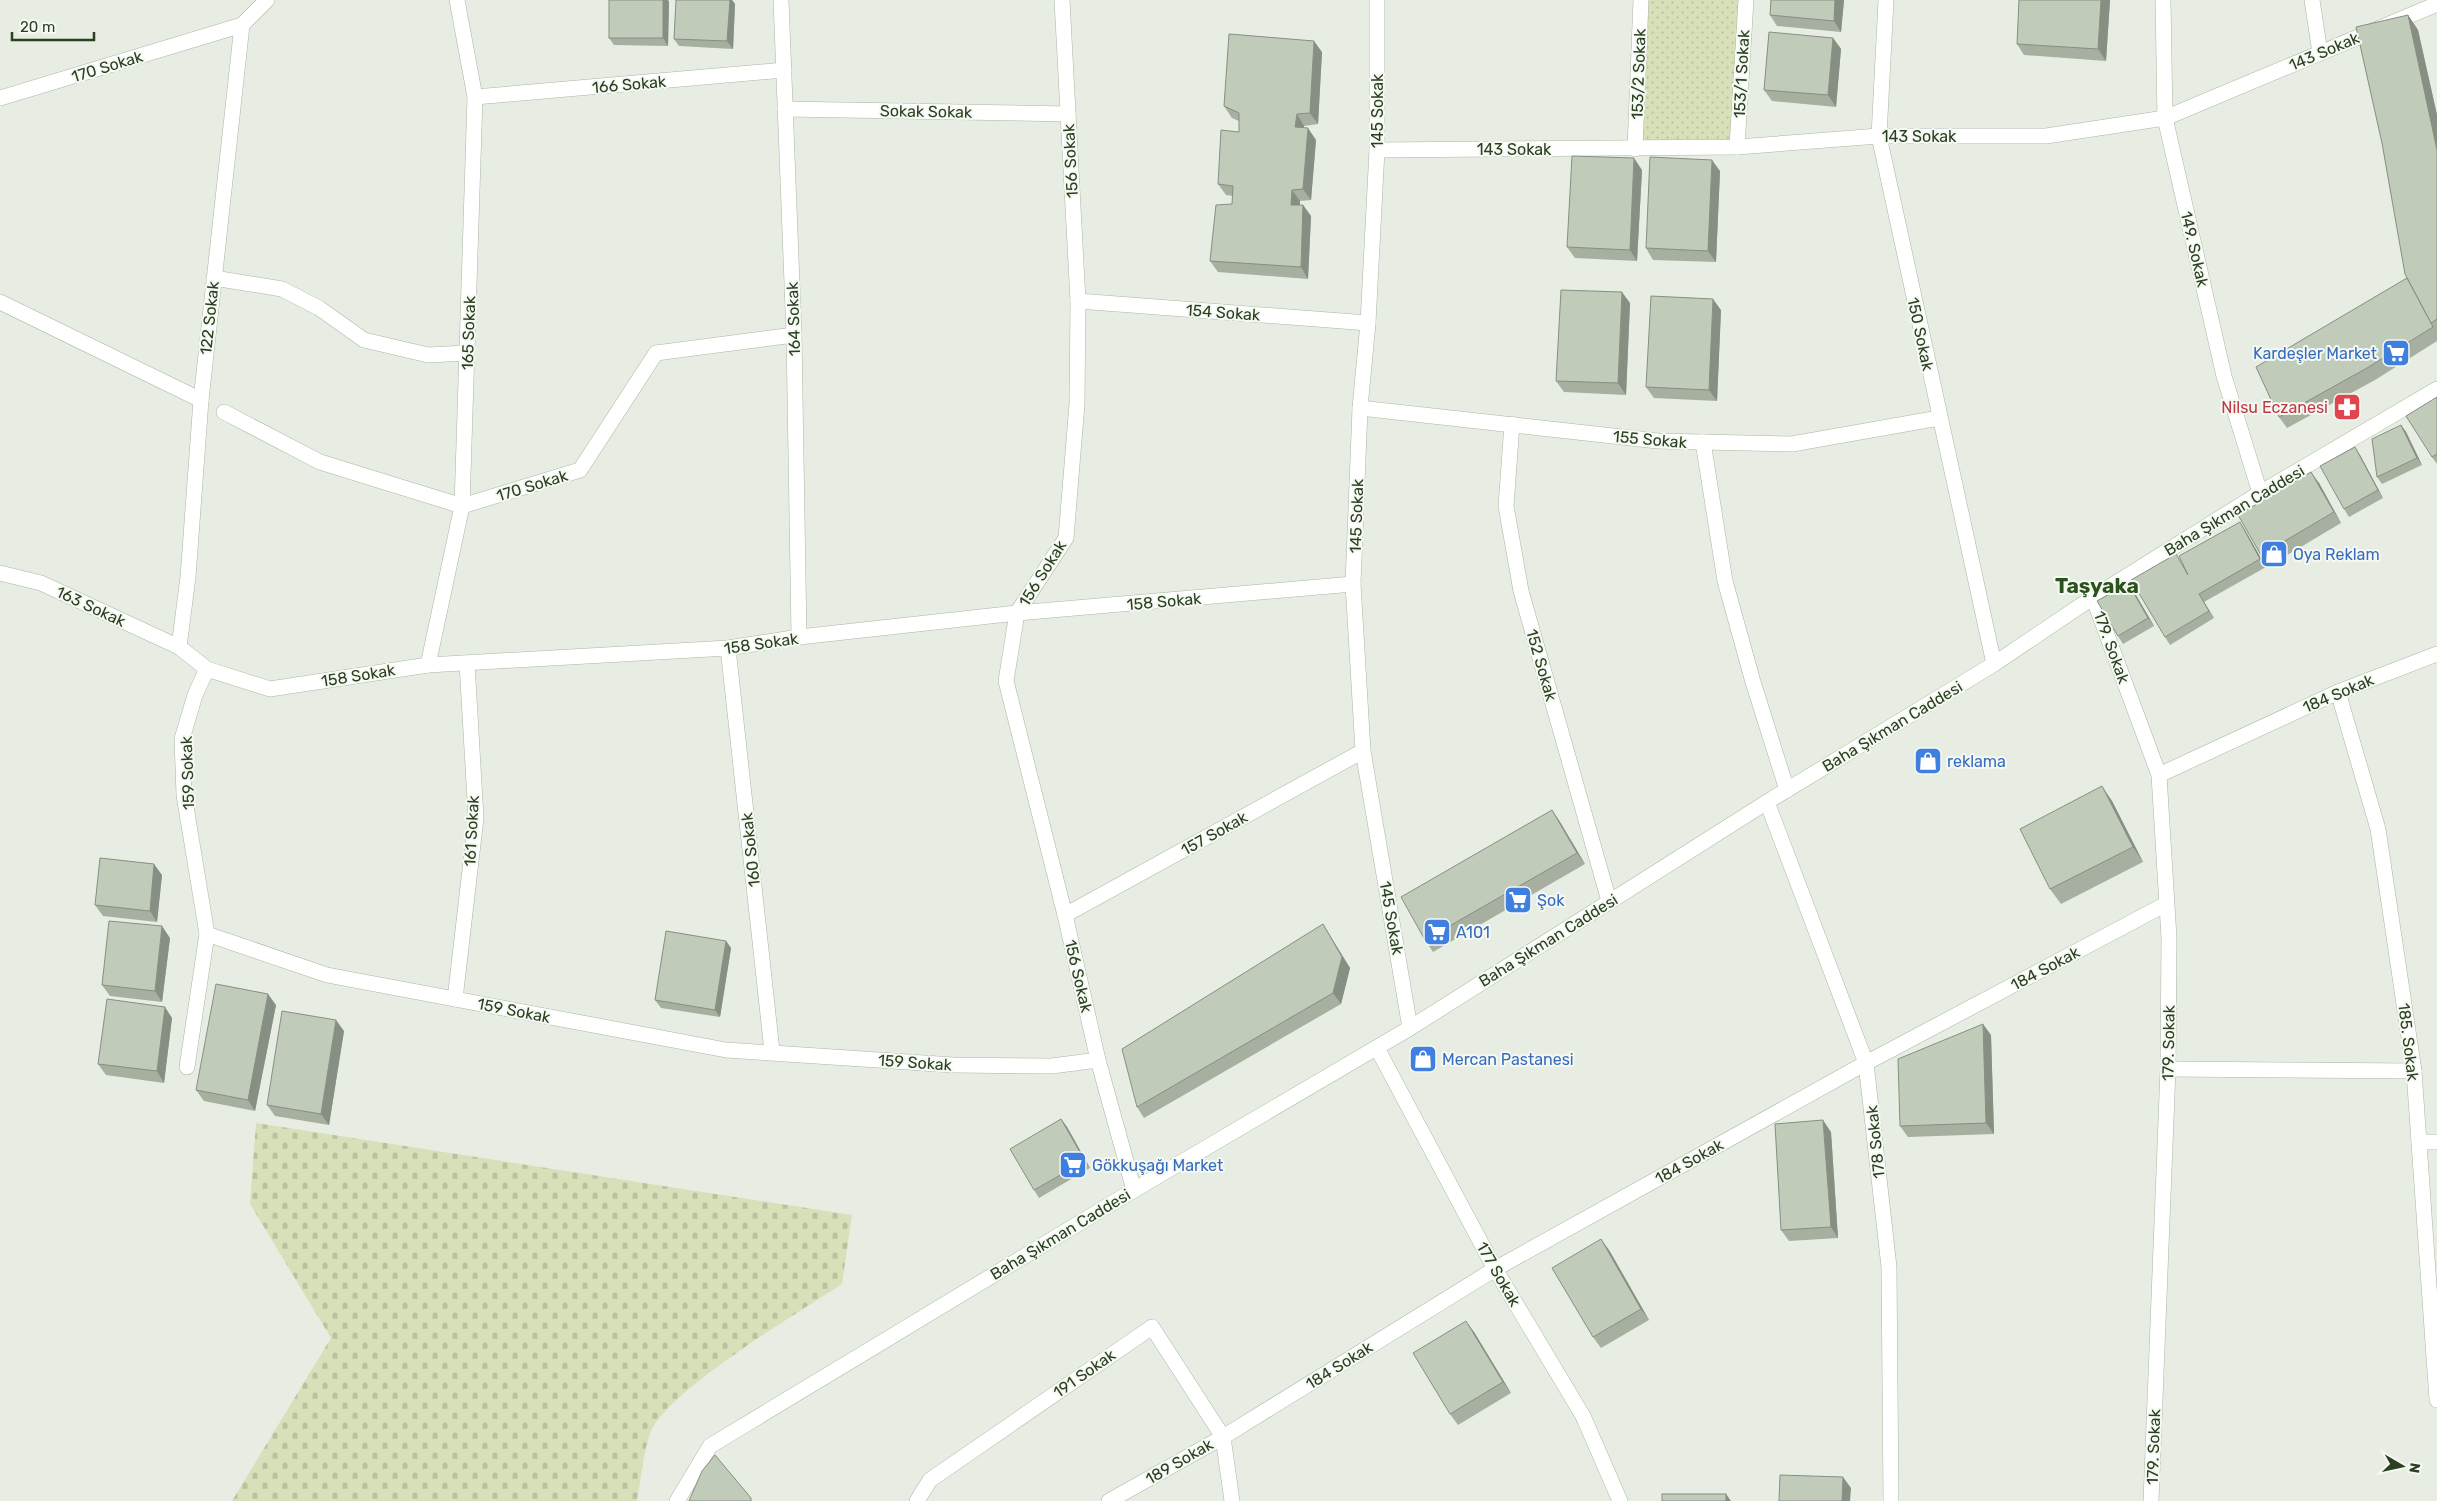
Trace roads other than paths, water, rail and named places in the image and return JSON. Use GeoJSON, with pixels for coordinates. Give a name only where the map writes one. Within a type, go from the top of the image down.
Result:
{"type":"FeatureCollection","features":[{"type":"Feature","properties":{"kind":"street"},"geometry":{"type":"LineString","coordinates":[[242,25],[267,0]]}},
{"type":"Feature","properties":{"kind":"street","name":"165 Sokak"},"geometry":{"type":"LineString","coordinates":[[428,665],[462,506],[475,97],[457,0]]}},
{"type":"Feature","properties":{"kind":"street","name":"164 Sokak"},"geometry":{"type":"LineString","coordinates":[[781,0],[794,335],[799,638]]}},
{"type":"Feature","properties":{"kind":"street","name":"156 Sokak"},"geometry":{"type":"LineString","coordinates":[[1062,0],[1078,301],[1077,404],[1066,538],[1017,613],[1006,681],[1065,915],[1098,1060],[1134,1190]]}},
{"type":"Feature","properties":{"kind":"street","name":"145 Sokak"},"geometry":{"type":"LineString","coordinates":[[1377,0],[1377,150],[1368,323],[1360,408],[1353,584],[1363,751],[1410,1028]]}},
{"type":"Feature","properties":{"kind":"street","name":"153/2 Sokak"},"geometry":{"type":"LineString","coordinates":[[1635,149],[1641,0]]}},
{"type":"Feature","properties":{"kind":"street","name":"153/1 Sokak"},"geometry":{"type":"LineString","coordinates":[[1736,147],[1746,0]]}},
{"type":"Feature","properties":{"kind":"street","name":"150 Sokak"},"geometry":{"type":"LineString","coordinates":[[1886,0],[1879,136],[1939,418],[1965,523],[1994,664]]}},
{"type":"Feature","properties":{"kind":"street","name":"149. Sokak"},"geometry":{"type":"LineString","coordinates":[[2163,0],[2165,118],[2224,376],[2260,493]]}},
{"type":"Feature","properties":{"kind":"street"},"geometry":{"type":"LineString","coordinates":[[2312,0],[2320,53]]}},
{"type":"Feature","properties":{"kind":"street","name":"143 Sokak"},"geometry":{"type":"LineString","coordinates":[[1377,150],[1736,147],[1879,136],[2046,136],[2165,118],[2437,4]]}},
{"type":"Feature","properties":{"kind":"street","name":"170 Sokak"},"geometry":{"type":"LineString","coordinates":[[0,98],[242,25]]}},
{"type":"Feature","properties":{"kind":"street","name":"122 Sokak"},"geometry":{"type":"LineString","coordinates":[[179,647],[188,577],[201,400],[242,25]]}},
{"type":"Feature","properties":{"kind":"street","name":"166 Sokak"},"geometry":{"type":"LineString","coordinates":[[475,97],[784,70]]}},
{"type":"Feature","properties":{"kind":"street","name":"Sokak Sokak"},"geometry":{"type":"LineString","coordinates":[[785,109],[1068,114]]}},
{"type":"Feature","properties":{"kind":"street"},"geometry":{"type":"LineString","coordinates":[[214,278],[282,289],[319,308],[364,340],[428,354],[467,353]]}},
{"type":"Feature","properties":{"kind":"street","name":"154 Sokak"},"geometry":{"type":"LineString","coordinates":[[1078,301],[1368,323]]}},
{"type":"Feature","properties":{"kind":"street"},"geometry":{"type":"LineString","coordinates":[[0,302],[201,400]]}},
{"type":"Feature","properties":{"kind":"street","name":"170 Sokak"},"geometry":{"type":"LineString","coordinates":[[462,506],[580,470],[656,353],[794,335]]}},
{"type":"Feature","properties":{"kind":"street","name":"Baha Şıkman Caddesi"},"geometry":{"type":"LineString","coordinates":[[677,1501],[710,1446],[1134,1190],[1410,1028],[1767,802],[1994,664],[2094,596],[2260,493],[2436,390]]}},
{"type":"Feature","properties":{"kind":"street","name":"155 Sokak"},"geometry":{"type":"LineString","coordinates":[[1360,408],[1658,441],[1792,444],[1939,418]]}},
{"type":"Feature","properties":{"kind":"street"},"geometry":{"type":"LineString","coordinates":[[224,412],[320,462],[462,506]]}},
{"type":"Feature","properties":{"kind":"street","name":"152 Sokak"},"geometry":{"type":"LineString","coordinates":[[1512,424],[1506,506],[1521,591],[1609,901]]}},
{"type":"Feature","properties":{"kind":"street"},"geometry":{"type":"LineString","coordinates":[[1703,442],[1725,581],[1753,682],[1787,790]]}},
{"type":"Feature","properties":{"kind":"street","name":"163 Sokak"},"geometry":{"type":"LineString","coordinates":[[0,573],[41,583],[179,647]]}},
{"type":"Feature","properties":{"kind":"street","name":"158 Sokak"},"geometry":{"type":"LineString","coordinates":[[179,647],[207,669],[270,688],[428,665],[728,648],[1017,613],[1353,584]]}},
{"type":"Feature","properties":{"kind":"street","name":"179. Sokak"},"geometry":{"type":"LineString","coordinates":[[2094,596],[2159,775],[2169,938],[2168,1069],[2151,1501]]}},
{"type":"Feature","properties":{"kind":"street","name":"160 Sokak"},"geometry":{"type":"LineString","coordinates":[[728,648],[772,1051]]}},
{"type":"Feature","properties":{"kind":"street","name":"184 Sokak"},"geometry":{"type":"LineString","coordinates":[[2159,775],[2338,692],[2437,654]]}},
{"type":"Feature","properties":{"kind":"street","name":"161 Sokak"},"geometry":{"type":"LineString","coordinates":[[455,999],[476,818],[467,663]]}},
{"type":"Feature","properties":{"kind":"street","name":"159 Sokak"},"geometry":{"type":"LineString","coordinates":[[207,669],[195,695],[182,739],[184,795],[207,934],[328,975],[726,1050],[772,1051],[954,1065],[1052,1066],[1098,1060]]}},
{"type":"Feature","properties":{"kind":"street","name":"185. Sokak"},"geometry":{"type":"LineString","coordinates":[[2338,692],[2378,829],[2414,1071],[2437,1400]]}},
{"type":"Feature","properties":{"kind":"street","name":"157 Sokak"},"geometry":{"type":"LineString","coordinates":[[1065,915],[1363,751]]}},
{"type":"Feature","properties":{"kind":"street","name":"178 Sokak"},"geometry":{"type":"LineString","coordinates":[[1767,802],[1866,1063],[1889,1267],[1892,1501]]}},
{"type":"Feature","properties":{"kind":"street","name":"184 Sokak"},"geometry":{"type":"LineString","coordinates":[[1223,1437],[1495,1269],[1866,1063],[2166,904]]}},
{"type":"Feature","properties":{"kind":"street"},"geometry":{"type":"LineString","coordinates":[[187,1067],[207,934]]}},
{"type":"Feature","properties":{"kind":"street","name":"177 Sokak"},"geometry":{"type":"LineString","coordinates":[[1376,1048],[1495,1269],[1583,1416],[1620,1501]]}},
{"type":"Feature","properties":{"kind":"street"},"geometry":{"type":"LineString","coordinates":[[2168,1069],[2414,1071]]}},
{"type":"Feature","properties":{"kind":"street"},"geometry":{"type":"LineString","coordinates":[[2418,1142],[2437,1142]]}},
{"type":"Feature","properties":{"kind":"street","name":"191 Sokak"},"geometry":{"type":"LineString","coordinates":[[916,1501],[930,1480],[1152,1327],[1223,1437]]}},
{"type":"Feature","properties":{"kind":"street"},"geometry":{"type":"LineString","coordinates":[[1223,1437],[1232,1501]]}},
{"type":"Feature","properties":{"kind":"street","name":"189 Sokak"},"geometry":{"type":"LineString","coordinates":[[1109,1501],[1223,1437]]}},
{"type":"Feature","properties":{"kind":"place","name":"Kardeşler Market"},"geometry":{"type":"Point","coordinates":[2396,353]}},
{"type":"Feature","properties":{"kind":"place","name":"Nilsu Eczanesi"},"geometry":{"type":"Point","coordinates":[2347,407]}},
{"type":"Feature","properties":{"kind":"place","name":"Oya Reklam"},"geometry":{"type":"Point","coordinates":[2274,554]}},
{"type":"Feature","properties":{"kind":"place","name":"reklama"},"geometry":{"type":"Point","coordinates":[1928,761]}},
{"type":"Feature","properties":{"kind":"place","name":"Şok"},"geometry":{"type":"Point","coordinates":[1518,900]}},
{"type":"Feature","properties":{"kind":"place","name":"A101"},"geometry":{"type":"Point","coordinates":[1437,932]}},
{"type":"Feature","properties":{"kind":"place","name":"Mercan Pastanesi"},"geometry":{"type":"Point","coordinates":[1423,1059]}},
{"type":"Feature","properties":{"kind":"place","name":"Gökkuşağı Market"},"geometry":{"type":"Point","coordinates":[1073,1165]}},
{"type":"Feature","properties":{"kind":"district","name":"Taşyaka"},"geometry":{"type":"Point","coordinates":[2097,586]}}]}
